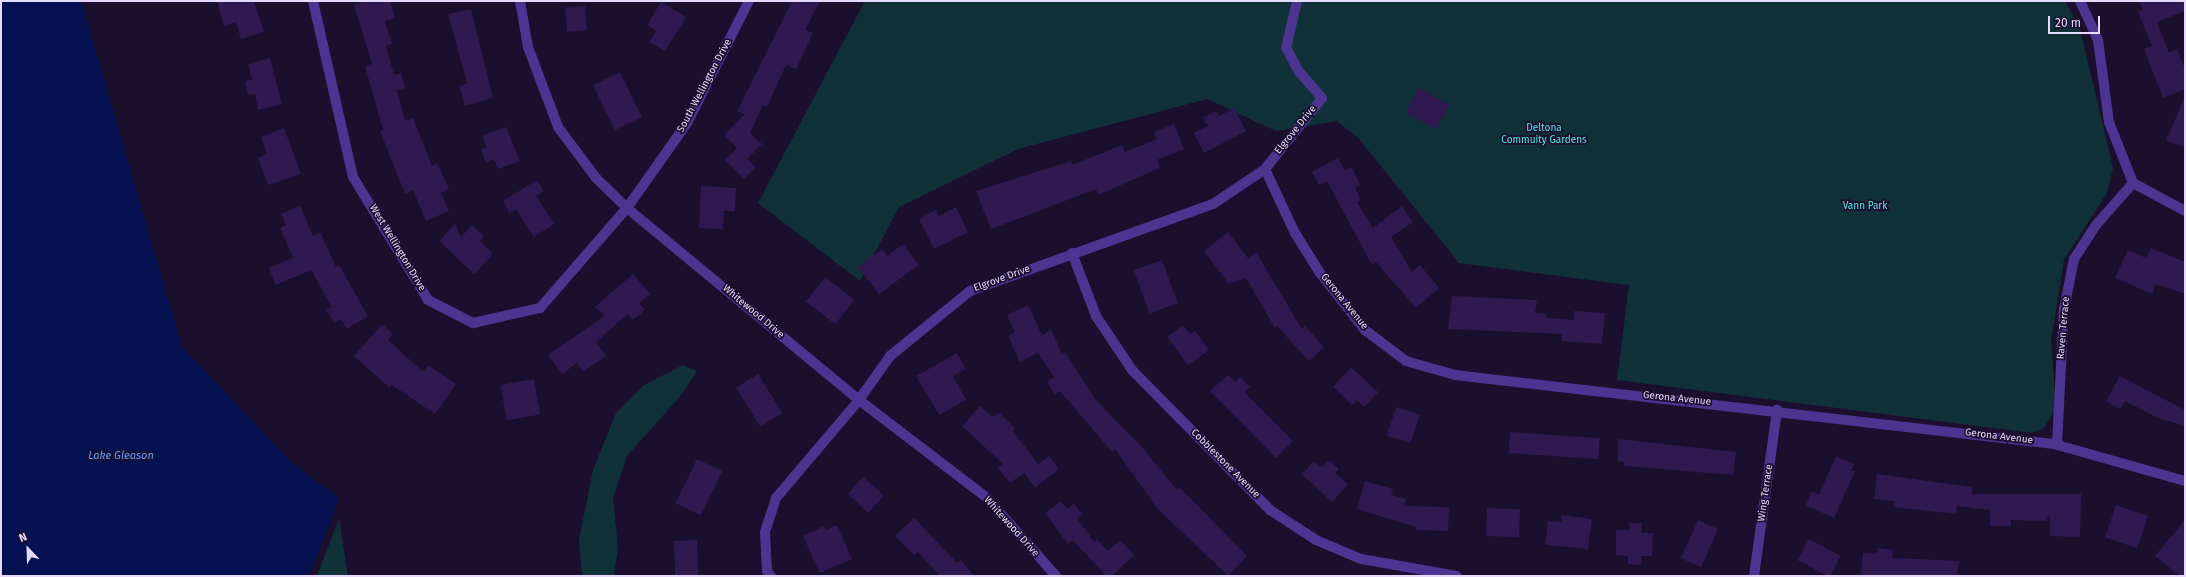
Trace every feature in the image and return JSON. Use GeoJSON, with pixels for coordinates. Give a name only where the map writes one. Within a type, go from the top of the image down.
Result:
{"type":"FeatureCollection","features":[{"type":"Feature","properties":{"kind":"street","name":"West Wellington Drive"},"geometry":{"type":"LineString","coordinates":[[312,1],[353,177],[428,300],[473,323],[540,308],[627,208]]}},
{"type":"Feature","properties":{"kind":"street","name":"Whitewood Drive"},"geometry":{"type":"LineString","coordinates":[[520,1],[528,47],[558,127],[596,178],[627,208],[859,400],[987,498],[1056,576]]}},
{"type":"Feature","properties":{"kind":"street","name":"South Wellington Drive"},"geometry":{"type":"LineString","coordinates":[[627,208],[687,123],[750,1]]}},
{"type":"Feature","properties":{"kind":"street","name":"Elgrove Drive"},"geometry":{"type":"LineString","coordinates":[[771,576],[767,571],[765,532],[776,498],[859,400],[890,356],[970,291],[1072,253],[1213,204],[1265,169],[1322,98],[1299,72],[1286,48],[1297,1]]}},
{"type":"Feature","properties":{"kind":"street"},"geometry":{"type":"LineString","coordinates":[[2080,1],[2098,40],[2109,122],[2133,183],[2185,211]]}},
{"type":"Feature","properties":{"kind":"street","name":"Gerona Avenue"},"geometry":{"type":"LineString","coordinates":[[1265,169],[1295,233],[1320,273],[1365,330],[1406,361],[1455,375],[1777,410],[2057,445],[2185,481]]}},
{"type":"Feature","properties":{"kind":"street","name":"Raven Terrace"},"geometry":{"type":"LineString","coordinates":[[2057,445],[2064,309],[2074,259],[2096,225],[2133,183]]}},
{"type":"Feature","properties":{"kind":"street","name":"Cobblestone Avenue"},"geometry":{"type":"LineString","coordinates":[[1072,253],[1096,316],[1132,370],[1270,510],[1316,540],[1361,559],[1457,576]]}},
{"type":"Feature","properties":{"kind":"street","name":"Wing Terrace"},"geometry":{"type":"LineString","coordinates":[[1754,576],[1777,410]]}},
{"type":"Feature","properties":{"kind":"green space","name":"Vann Park"},"geometry":{"type":"Polygon","coordinates":[[[865,1],[2065,1],[2080,29],[2113,168],[2107,193],[2064,260],[2051,341],[2056,408],[2044,428],[2032,433],[1617,380],[1629,285],[1459,263],[1359,139],[1337,121],[1276,131],[1207,99],[1018,149],[899,207],[860,281],[758,203],[865,1]]]}},
{"type":"Feature","properties":{"kind":"green space"},"geometry":{"type":"Polygon","coordinates":[[[683,365],[697,371],[683,393],[627,456],[613,498],[618,547],[614,576],[582,576],[579,540],[593,470],[616,413],[644,385],[683,365]]]}},
{"type":"Feature","properties":{"kind":"green space"},"geometry":{"type":"Polygon","coordinates":[[[339,518],[348,576],[317,576],[339,518]]]}},
{"type":"Feature","properties":{"kind":"water","name":"Lake Gleason"},"geometry":{"type":"Polygon","coordinates":[[[1,1],[81,1],[182,347],[293,464],[339,498],[309,576],[1,576],[1,1]]]}},
{"type":"Feature","properties":{"kind":"building"},"geometry":{"type":"Polygon","coordinates":[[[217,1],[254,1],[264,32],[241,39],[236,22],[224,26],[217,1]]]}},
{"type":"Feature","properties":{"kind":"building"},"geometry":{"type":"Polygon","coordinates":[[[366,1],[390,1],[395,18],[385,21],[392,44],[386,46],[394,75],[401,73],[405,88],[397,90],[405,121],[413,118],[432,166],[437,163],[449,189],[441,193],[449,211],[426,221],[413,190],[405,194],[380,131],[383,130],[365,66],[372,64],[354,5],[366,1]]]}},
{"type":"Feature","properties":{"kind":"building"},"geometry":{"type":"Polygon","coordinates":[[[792,1],[820,1],[805,30],[813,33],[796,69],[786,65],[767,107],[763,105],[750,133],[762,144],[747,159],[756,167],[744,179],[725,160],[737,148],[724,135],[745,114],[737,111],[792,1]]]}},
{"type":"Feature","properties":{"kind":"building"},"geometry":{"type":"Polygon","coordinates":[[[2140,1],[2185,1],[2185,11],[2157,22],[2169,53],[2177,49],[2185,69],[2185,89],[2163,98],[2144,49],[2152,46],[2138,12],[2143,10],[2140,1]]]}},
{"type":"Feature","properties":{"kind":"building"},"geometry":{"type":"Polygon","coordinates":[[[661,2],[686,17],[665,51],[649,42],[656,31],[647,25],[661,2]]]}},
{"type":"Feature","properties":{"kind":"building"},"geometry":{"type":"Polygon","coordinates":[[[585,6],[587,30],[567,32],[565,8],[585,6]]]}},
{"type":"Feature","properties":{"kind":"building"},"geometry":{"type":"Polygon","coordinates":[[[471,9],[493,98],[465,106],[459,86],[467,83],[448,14],[471,9]]]}},
{"type":"Feature","properties":{"kind":"building"},"geometry":{"type":"Polygon","coordinates":[[[270,58],[282,104],[258,110],[255,94],[248,95],[245,81],[252,80],[248,64],[270,58]]]}},
{"type":"Feature","properties":{"kind":"building"},"geometry":{"type":"Polygon","coordinates":[[[620,72],[642,117],[615,130],[593,85],[620,72]]]}},
{"type":"Feature","properties":{"kind":"building"},"geometry":{"type":"Polygon","coordinates":[[[1418,88],[1449,104],[1436,129],[1405,113],[1418,88]]]}},
{"type":"Feature","properties":{"kind":"building"},"geometry":{"type":"Polygon","coordinates":[[[2185,97],[2185,148],[2166,140],[2185,97]]]}},
{"type":"Feature","properties":{"kind":"building"},"geometry":{"type":"Polygon","coordinates":[[[1234,108],[1246,131],[1204,153],[1194,133],[1208,126],[1203,118],[1216,111],[1219,116],[1234,108]]]}},
{"type":"Feature","properties":{"kind":"building"},"geometry":{"type":"Polygon","coordinates":[[[1174,124],[1184,149],[1157,160],[1160,168],[1098,195],[1096,189],[991,229],[976,191],[1071,161],[1072,165],[1122,145],[1125,152],[1157,139],[1154,132],[1174,124]]]}},
{"type":"Feature","properties":{"kind":"building"},"geometry":{"type":"Polygon","coordinates":[[[506,127],[520,161],[498,169],[494,159],[486,163],[481,150],[487,147],[482,136],[506,127]]]}},
{"type":"Feature","properties":{"kind":"building"},"geometry":{"type":"Polygon","coordinates":[[[284,128],[301,174],[268,185],[258,158],[267,154],[261,137],[284,128]]]}},
{"type":"Feature","properties":{"kind":"building"},"geometry":{"type":"Polygon","coordinates":[[[1338,158],[1345,171],[1351,167],[1361,185],[1355,188],[1361,200],[1357,202],[1373,228],[1402,206],[1413,222],[1391,237],[1412,272],[1420,265],[1439,288],[1416,308],[1376,262],[1372,265],[1327,181],[1319,185],[1312,172],[1338,158]]]}},
{"type":"Feature","properties":{"kind":"building"},"geometry":{"type":"Polygon","coordinates":[[[537,180],[544,191],[536,196],[554,224],[534,237],[516,209],[510,213],[503,201],[537,180]]]}},
{"type":"Feature","properties":{"kind":"building"},"geometry":{"type":"Polygon","coordinates":[[[701,186],[736,188],[735,211],[724,211],[723,229],[699,228],[701,186]]]}},
{"type":"Feature","properties":{"kind":"building"},"geometry":{"type":"Polygon","coordinates":[[[300,206],[313,236],[320,232],[336,267],[339,265],[368,316],[347,329],[341,319],[334,323],[326,310],[332,307],[311,270],[276,285],[269,268],[293,258],[280,228],[286,225],[281,214],[300,206]]]}},
{"type":"Feature","properties":{"kind":"building"},"geometry":{"type":"Polygon","coordinates":[[[956,207],[968,232],[934,249],[919,219],[936,210],[939,216],[956,207]]]}},
{"type":"Feature","properties":{"kind":"building"},"geometry":{"type":"Polygon","coordinates":[[[455,224],[461,237],[472,225],[484,236],[480,241],[493,254],[474,274],[439,241],[455,224]]]}},
{"type":"Feature","properties":{"kind":"building"},"geometry":{"type":"Polygon","coordinates":[[[1228,232],[1248,258],[1256,252],[1302,329],[1305,326],[1324,347],[1309,361],[1277,326],[1275,328],[1246,278],[1229,284],[1204,251],[1228,232]]]}},
{"type":"Feature","properties":{"kind":"building"},"geometry":{"type":"Polygon","coordinates":[[[903,244],[919,265],[879,294],[858,267],[882,249],[887,256],[903,244]]]}},
{"type":"Feature","properties":{"kind":"building"},"geometry":{"type":"Polygon","coordinates":[[[2151,248],[2185,262],[2185,294],[2156,284],[2152,294],[2115,278],[2128,250],[2146,258],[2151,248]]]}},
{"type":"Feature","properties":{"kind":"building"},"geometry":{"type":"Polygon","coordinates":[[[1162,260],[1178,303],[1150,313],[1134,270],[1162,260]]]}},
{"type":"Feature","properties":{"kind":"building"},"geometry":{"type":"Polygon","coordinates":[[[633,274],[650,294],[639,303],[645,310],[633,320],[628,314],[596,342],[606,356],[583,372],[577,363],[562,374],[548,355],[604,316],[595,307],[633,274]]]}},
{"type":"Feature","properties":{"kind":"building"},"geometry":{"type":"Polygon","coordinates":[[[825,277],[854,300],[835,324],[806,301],[825,277]]]}},
{"type":"Feature","properties":{"kind":"building"},"geometry":{"type":"Polygon","coordinates":[[[1452,296],[1537,300],[1535,313],[1547,314],[1546,318],[1574,320],[1574,311],[1605,313],[1602,344],[1562,341],[1562,334],[1448,329],[1452,296]]]}},
{"type":"Feature","properties":{"kind":"building"},"geometry":{"type":"Polygon","coordinates":[[[1028,305],[1042,335],[1051,330],[1062,354],[1065,352],[1095,399],[1141,446],[1177,490],[1179,487],[1247,556],[1228,576],[1157,508],[1115,449],[1112,452],[1060,391],[1055,394],[1047,382],[1054,377],[1038,353],[1020,362],[1008,336],[1015,332],[1007,315],[1028,305]]]}},
{"type":"Feature","properties":{"kind":"building"},"geometry":{"type":"Polygon","coordinates":[[[382,324],[393,334],[388,340],[423,372],[428,365],[456,384],[435,414],[392,385],[390,388],[354,356],[382,324]]]}},
{"type":"Feature","properties":{"kind":"building"},"geometry":{"type":"Polygon","coordinates":[[[1183,325],[1190,334],[1195,331],[1209,350],[1188,365],[1167,337],[1183,325]]]}},
{"type":"Feature","properties":{"kind":"building"},"geometry":{"type":"Polygon","coordinates":[[[957,353],[966,369],[953,376],[966,400],[939,415],[916,376],[957,353]]]}},
{"type":"Feature","properties":{"kind":"building"},"geometry":{"type":"Polygon","coordinates":[[[1351,367],[1378,392],[1364,407],[1357,400],[1352,405],[1333,387],[1351,367]]]}},
{"type":"Feature","properties":{"kind":"building"},"geometry":{"type":"Polygon","coordinates":[[[758,374],[782,413],[760,427],[736,388],[758,374]]]}},
{"type":"Feature","properties":{"kind":"building"},"geometry":{"type":"Polygon","coordinates":[[[1228,375],[1235,382],[1241,377],[1250,387],[1244,392],[1293,441],[1276,458],[1210,391],[1228,375]]]}},
{"type":"Feature","properties":{"kind":"building"},"geometry":{"type":"Polygon","coordinates":[[[2120,376],[2185,410],[2185,426],[2158,418],[2125,401],[2120,409],[2106,401],[2120,376]]]}},
{"type":"Feature","properties":{"kind":"building"},"geometry":{"type":"Polygon","coordinates":[[[534,379],[540,414],[507,420],[501,385],[534,379]]]}},
{"type":"Feature","properties":{"kind":"building"},"geometry":{"type":"Polygon","coordinates":[[[980,406],[993,417],[998,412],[1015,428],[1013,431],[1038,464],[1049,456],[1059,469],[1035,488],[1024,473],[1010,483],[998,468],[1003,464],[962,426],[980,406]]]}},
{"type":"Feature","properties":{"kind":"building"},"geometry":{"type":"Polygon","coordinates":[[[1396,407],[1420,415],[1411,443],[1387,436],[1396,407]]]}},
{"type":"Feature","properties":{"kind":"building"},"geometry":{"type":"Polygon","coordinates":[[[1510,432],[1600,438],[1598,459],[1509,453],[1510,432]]]}},
{"type":"Feature","properties":{"kind":"building"},"geometry":{"type":"Polygon","coordinates":[[[1618,439],[1736,452],[1733,475],[1624,466],[1624,462],[1618,461],[1618,439]]]}},
{"type":"Feature","properties":{"kind":"building"},"geometry":{"type":"Polygon","coordinates":[[[1836,456],[1854,464],[1851,471],[1855,471],[1834,518],[1806,505],[1812,491],[1819,495],[1836,456]]]}},
{"type":"Feature","properties":{"kind":"building"},"geometry":{"type":"Polygon","coordinates":[[[697,459],[722,471],[701,515],[676,503],[697,459]]]}},
{"type":"Feature","properties":{"kind":"building"},"geometry":{"type":"Polygon","coordinates":[[[1329,460],[1339,469],[1335,473],[1348,484],[1332,502],[1302,474],[1314,461],[1322,468],[1329,460]]]}},
{"type":"Feature","properties":{"kind":"building"},"geometry":{"type":"Polygon","coordinates":[[[1877,474],[1972,487],[1972,494],[2081,494],[2080,537],[2050,536],[2050,514],[2046,521],[2011,520],[2011,526],[1990,526],[1990,510],[1957,506],[1956,514],[1893,507],[1894,501],[1874,499],[1877,474]]]}},
{"type":"Feature","properties":{"kind":"building"},"geometry":{"type":"Polygon","coordinates":[[[863,477],[884,496],[868,513],[848,494],[863,477]]]}},
{"type":"Feature","properties":{"kind":"building"},"geometry":{"type":"Polygon","coordinates":[[[1365,481],[1393,489],[1391,495],[1406,499],[1404,506],[1449,507],[1448,531],[1416,530],[1416,527],[1357,509],[1365,481]]]}},
{"type":"Feature","properties":{"kind":"building"},"geometry":{"type":"Polygon","coordinates":[[[1061,501],[1067,509],[1074,504],[1082,514],[1077,518],[1094,542],[1097,539],[1108,551],[1120,540],[1134,555],[1112,576],[1106,576],[1073,540],[1068,544],[1045,513],[1061,501]]]}},
{"type":"Feature","properties":{"kind":"building"},"geometry":{"type":"Polygon","coordinates":[[[2116,505],[2148,516],[2137,548],[2105,537],[2116,505]]]}},
{"type":"Feature","properties":{"kind":"building"},"geometry":{"type":"Polygon","coordinates":[[[1487,508],[1520,509],[1519,537],[1486,536],[1487,508]]]}},
{"type":"Feature","properties":{"kind":"building"},"geometry":{"type":"Polygon","coordinates":[[[1562,515],[1592,519],[1588,549],[1545,545],[1548,521],[1561,522],[1562,515]]]}},
{"type":"Feature","properties":{"kind":"building"},"geometry":{"type":"Polygon","coordinates":[[[914,518],[957,563],[961,560],[974,576],[940,576],[918,552],[914,555],[895,536],[914,518]]]}},
{"type":"Feature","properties":{"kind":"building"},"geometry":{"type":"Polygon","coordinates":[[[1698,520],[1718,529],[1701,567],[1681,558],[1698,520]]]}},
{"type":"Feature","properties":{"kind":"building"},"geometry":{"type":"Polygon","coordinates":[[[2185,520],[2185,576],[2180,576],[2155,556],[2185,520]]]}},
{"type":"Feature","properties":{"kind":"building"},"geometry":{"type":"Polygon","coordinates":[[[1629,523],[1642,523],[1641,533],[1653,533],[1652,556],[1641,556],[1641,565],[1628,564],[1628,556],[1616,555],[1616,530],[1629,530],[1629,523]]]}},
{"type":"Feature","properties":{"kind":"building"},"geometry":{"type":"Polygon","coordinates":[[[837,525],[852,559],[820,573],[803,536],[824,526],[826,530],[837,525]]]}},
{"type":"Feature","properties":{"kind":"building"},"geometry":{"type":"Polygon","coordinates":[[[1809,539],[1841,556],[1830,576],[1798,560],[1809,539]]]}},
{"type":"Feature","properties":{"kind":"building"},"geometry":{"type":"Polygon","coordinates":[[[697,540],[698,576],[675,576],[674,541],[697,540]]]}},
{"type":"Feature","properties":{"kind":"building"},"geometry":{"type":"Polygon","coordinates":[[[1877,548],[1893,550],[1892,558],[1959,561],[1957,576],[1861,576],[1863,553],[1876,554],[1877,548]]]}},
{"type":"Feature","properties":{"kind":"park label","name":"Deltona Commuity Gardens"},"geometry":{"type":"Point","coordinates":[1544,134]}}]}
